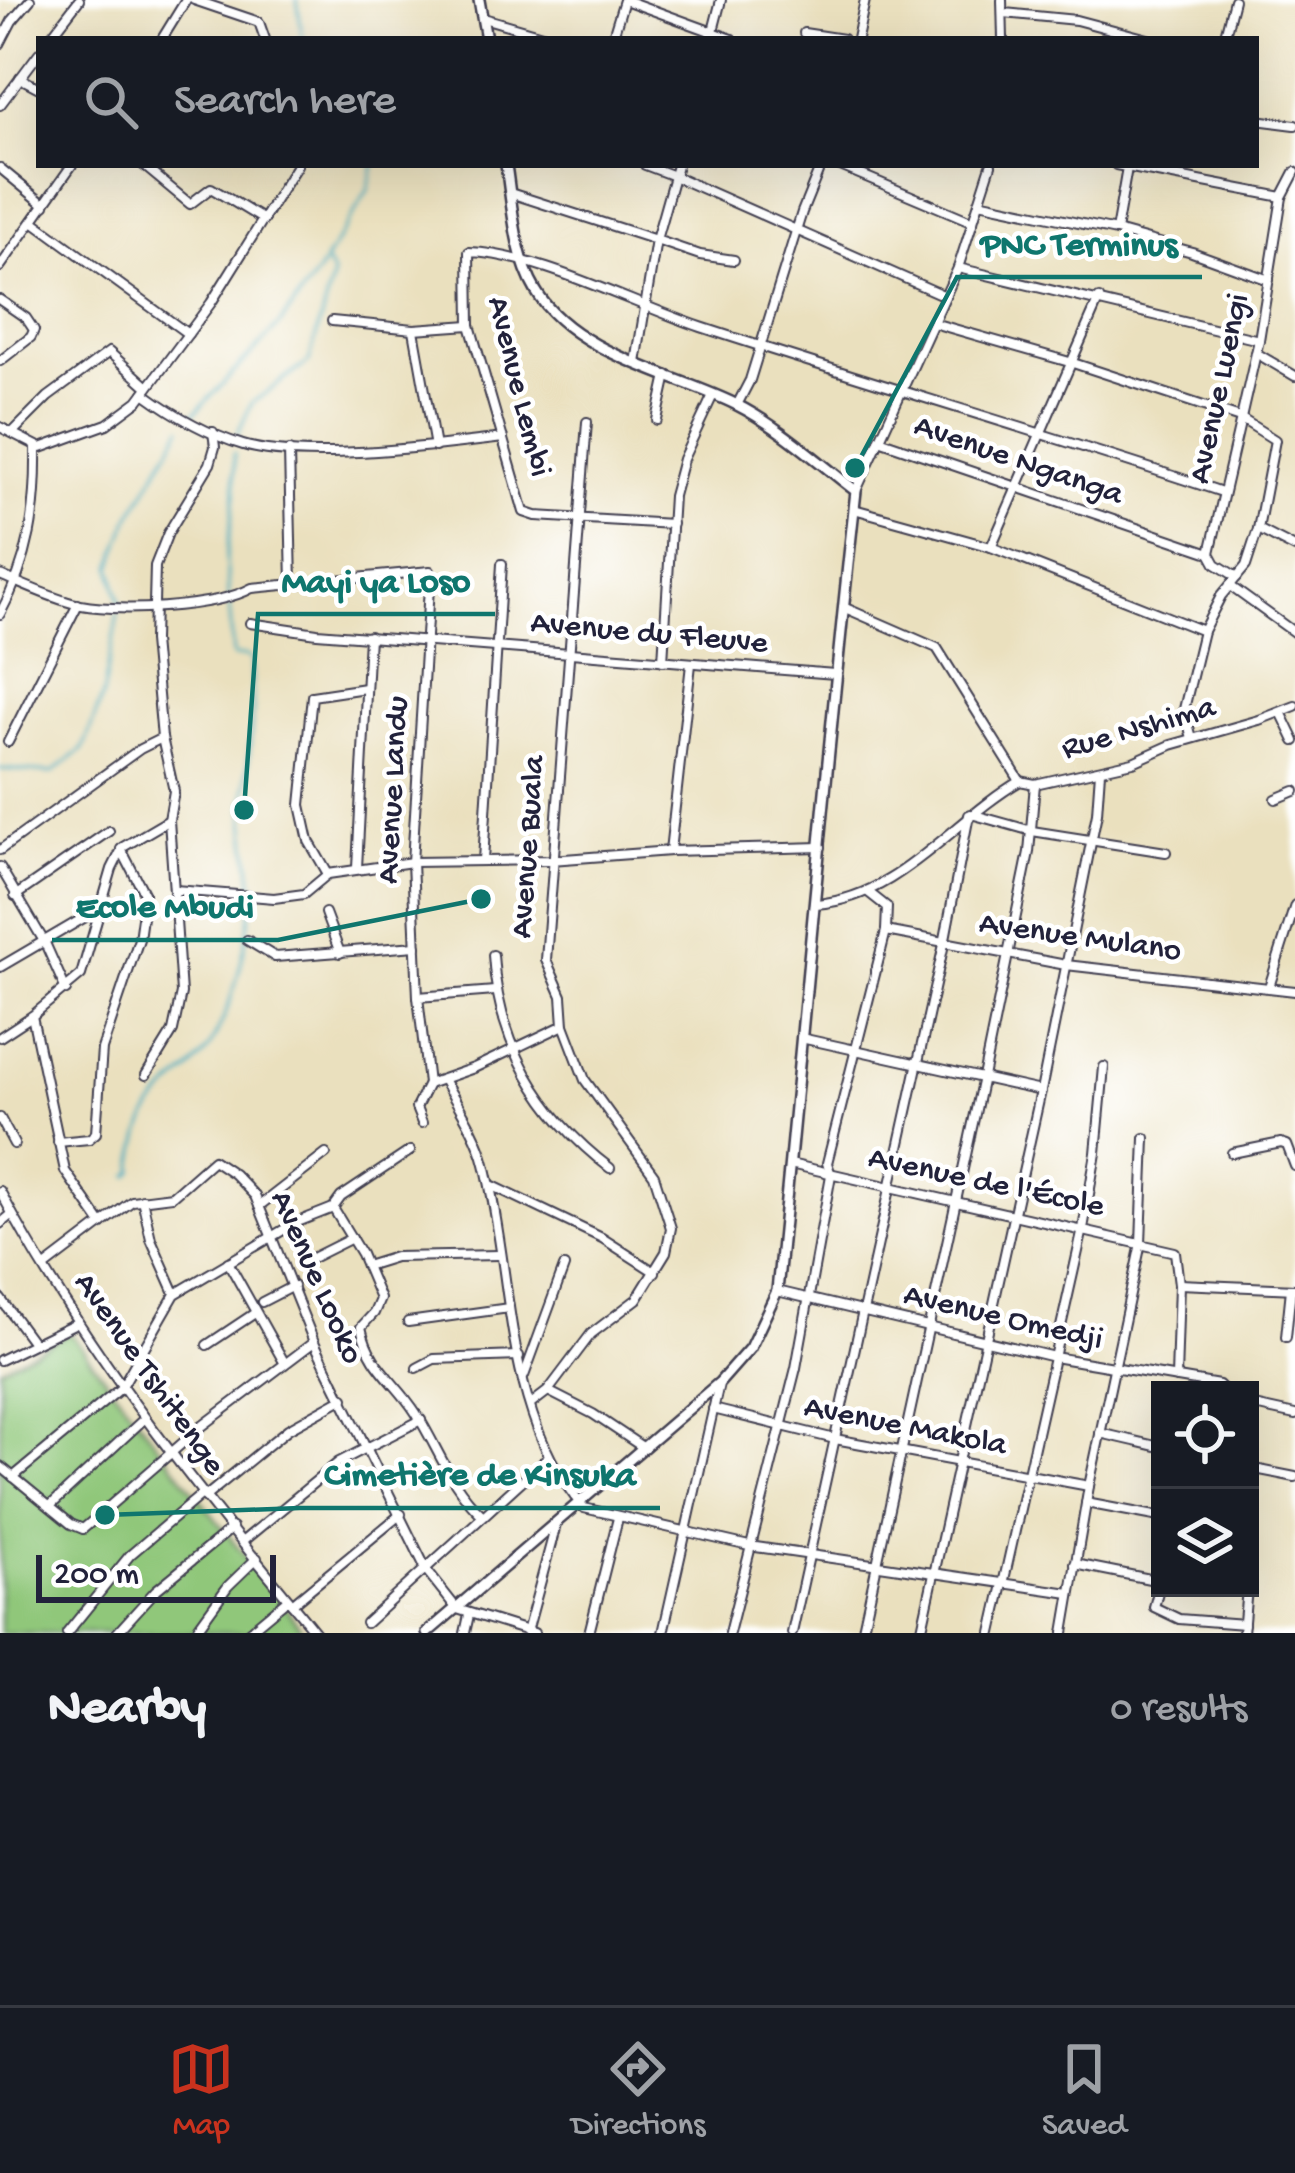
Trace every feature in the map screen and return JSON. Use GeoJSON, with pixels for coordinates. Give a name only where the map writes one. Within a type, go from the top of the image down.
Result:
{"type":"FeatureCollection","features":[{"type":"Feature","properties":{"kind":"street"},"geometry":{"type":"LineString","coordinates":[[0,44],[30,0]]}},
{"type":"Feature","properties":{"kind":"street"},"geometry":{"type":"LineString","coordinates":[[51,36],[79,0]]}},
{"type":"Feature","properties":{"kind":"street"},"geometry":{"type":"LineString","coordinates":[[164,36],[190,0],[259,22],[264,36]]}},
{"type":"Feature","properties":{"kind":"street"},"geometry":{"type":"LineString","coordinates":[[479,0],[486,36]]}},
{"type":"Feature","properties":{"kind":"street"},"geometry":{"type":"LineString","coordinates":[[613,36],[624,0],[712,35],[721,0]]}},
{"type":"Feature","properties":{"kind":"street"},"geometry":{"type":"LineString","coordinates":[[858,36],[865,0]]}},
{"type":"Feature","properties":{"kind":"street"},"geometry":{"type":"LineString","coordinates":[[1002,0],[1004,36]]}},
{"type":"Feature","properties":{"kind":"street"},"geometry":{"type":"LineString","coordinates":[[1225,36],[1234,0]]}},
{"type":"Feature","properties":{"kind":"street"},"geometry":{"type":"LineString","coordinates":[[1004,14],[1076,20],[1137,36]]}},
{"type":"Feature","properties":{"kind":"street"},"geometry":{"type":"LineString","coordinates":[[483,19],[545,36]]}},
{"type":"Feature","properties":{"kind":"street"},"geometry":{"type":"LineString","coordinates":[[804,33],[824,36]]}},
{"type":"Feature","properties":{"kind":"street"},"geometry":{"type":"LineString","coordinates":[[0,105],[36,56]]}},
{"type":"Feature","properties":{"kind":"street"},"geometry":{"type":"LineString","coordinates":[[20,78],[36,86]]}},
{"type":"Feature","properties":{"kind":"street"},"geometry":{"type":"LineString","coordinates":[[1259,120],[1295,125]]}},
{"type":"Feature","properties":{"kind":"street"},"geometry":{"type":"LineString","coordinates":[[0,168],[45,205]]}},
{"type":"Feature","properties":{"kind":"street"},"geometry":{"type":"LineString","coordinates":[[0,267],[70,168]]}},
{"type":"Feature","properties":{"kind":"street"},"geometry":{"type":"LineString","coordinates":[[147,168],[189,203],[211,188],[264,220]]}},
{"type":"Feature","properties":{"kind":"street"},"geometry":{"type":"LineString","coordinates":[[36,448],[107,424],[129,410],[188,334],[295,168]]}},
{"type":"Feature","properties":{"kind":"street"},"geometry":{"type":"LineString","coordinates":[[507,168],[533,288],[564,324],[636,363],[737,405],[856,491]]}},
{"type":"Feature","properties":{"kind":"street"},"geometry":{"type":"LineString","coordinates":[[737,405],[820,168]]}},
{"type":"Feature","properties":{"kind":"street"},"geometry":{"type":"LineString","coordinates":[[845,168],[973,222]]}},
{"type":"Feature","properties":{"kind":"street"},"geometry":{"type":"LineString","coordinates":[[428,1633],[720,1382],[750,1348],[777,1292],[856,491],[958,268],[990,168]]}},
{"type":"Feature","properties":{"kind":"street"},"geometry":{"type":"LineString","coordinates":[[1116,231],[1127,168],[1282,197]]}},
{"type":"Feature","properties":{"kind":"street"},"geometry":{"type":"LineString","coordinates":[[636,363],[656,240],[675,170],[945,296]]}},
{"type":"Feature","properties":{"kind":"street","name":"Avenue Luengi"},"geometry":{"type":"LineString","coordinates":[[1210,553],[1259,340],[1282,197],[1295,172]]}},
{"type":"Feature","properties":{"kind":"street"},"geometry":{"type":"LineString","coordinates":[[511,194],[700,255],[734,260]]}},
{"type":"Feature","properties":{"kind":"street"},"geometry":{"type":"LineString","coordinates":[[979,202],[1116,231],[1269,280]]}},
{"type":"Feature","properties":{"kind":"street"},"geometry":{"type":"LineString","coordinates":[[33,221],[188,334]]}},
{"type":"Feature","properties":{"kind":"street","name":"Avenue Lembi"},"geometry":{"type":"LineString","coordinates":[[524,260],[469,252],[470,325],[524,512],[672,524]]}},
{"type":"Feature","properties":{"kind":"street"},"geometry":{"type":"LineString","coordinates":[[524,260],[761,347],[1222,492]]}},
{"type":"Feature","properties":{"kind":"street"},"geometry":{"type":"LineString","coordinates":[[958,268],[1099,298],[1259,340]]}},
{"type":"Feature","properties":{"kind":"street"},"geometry":{"type":"LineString","coordinates":[[991,547],[1099,298]]}},
{"type":"Feature","properties":{"kind":"street"},"geometry":{"type":"LineString","coordinates":[[0,300],[26,318],[34,330],[0,361]]}},
{"type":"Feature","properties":{"kind":"street"},"geometry":{"type":"LineString","coordinates":[[332,321],[414,329],[470,325]]}},
{"type":"Feature","properties":{"kind":"street"},"geometry":{"type":"LineString","coordinates":[[933,323],[1240,418],[1276,442],[1246,566],[1209,614],[1185,694],[1192,738]]}},
{"type":"Feature","properties":{"kind":"street"},"geometry":{"type":"LineString","coordinates":[[414,329],[435,446]]}},
{"type":"Feature","properties":{"kind":"street"},"geometry":{"type":"LineString","coordinates":[[14,431],[48,397],[109,352],[173,414],[247,446],[289,451],[435,446],[503,437]]}},
{"type":"Feature","properties":{"kind":"street"},"geometry":{"type":"LineString","coordinates":[[1256,353],[1295,376]]}},
{"type":"Feature","properties":{"kind":"street"},"geometry":{"type":"LineString","coordinates":[[657,420],[667,376]]}},
{"type":"Feature","properties":{"kind":"street"},"geometry":{"type":"LineString","coordinates":[[663,661],[673,496],[683,459],[712,394]]}},
{"type":"Feature","properties":{"kind":"street","name":"Avenue Buala"},"geometry":{"type":"LineString","coordinates":[[531,1404],[548,1390],[591,1334],[637,1299],[666,1252],[671,1228],[654,1175],[585,1080],[546,960],[586,422]]}},
{"type":"Feature","properties":{"kind":"street"},"geometry":{"type":"LineString","coordinates":[[0,427],[36,448]]}},
{"type":"Feature","properties":{"kind":"street"},"geometry":{"type":"LineString","coordinates":[[146,1075],[173,1031],[181,992],[169,820],[174,791],[162,738],[153,640],[155,566],[168,533],[210,464],[213,432]]}},
{"type":"Feature","properties":{"kind":"street","name":"Avenue Nganga"},"geometry":{"type":"LineString","coordinates":[[879,440],[1210,553]]}},
{"type":"Feature","properties":{"kind":"street"},"geometry":{"type":"LineString","coordinates":[[0,614],[17,582],[32,534],[36,448]]}},
{"type":"Feature","properties":{"kind":"street"},"geometry":{"type":"LineString","coordinates":[[0,575],[78,604],[154,606],[224,599],[253,588],[292,584],[289,451]]}},
{"type":"Feature","properties":{"kind":"street"},"geometry":{"type":"LineString","coordinates":[[854,509],[991,547],[1203,631]]}},
{"type":"Feature","properties":{"kind":"street"},"geometry":{"type":"LineString","coordinates":[[1258,529],[1295,548]]}},
{"type":"Feature","properties":{"kind":"street"},"geometry":{"type":"LineString","coordinates":[[1210,553],[1216,563],[1238,577]]}},
{"type":"Feature","properties":{"kind":"street"},"geometry":{"type":"LineString","coordinates":[[483,860],[502,564]]}},
{"type":"Feature","properties":{"kind":"street","name":"Avenue Landu"},"geometry":{"type":"LineString","coordinates":[[292,584],[430,571],[412,862],[418,997],[428,1084],[416,1108],[422,1123]]}},
{"type":"Feature","properties":{"kind":"street"},"geometry":{"type":"LineString","coordinates":[[1230,586],[1295,633]]}},
{"type":"Feature","properties":{"kind":"street"},"geometry":{"type":"LineString","coordinates":[[8,742],[78,604]]}},
{"type":"Feature","properties":{"kind":"street"},"geometry":{"type":"LineString","coordinates":[[843,607],[938,648],[1020,782]]}},
{"type":"Feature","properties":{"kind":"street","name":"Avenue du Fleuve"},"geometry":{"type":"LineString","coordinates":[[250,622],[317,633],[835,674]]}},
{"type":"Feature","properties":{"kind":"street","name":"Avenue Landu"},"geometry":{"type":"LineString","coordinates":[[357,868],[369,636]]}},
{"type":"Feature","properties":{"kind":"street"},"geometry":{"type":"LineString","coordinates":[[670,850],[691,664]]}},
{"type":"Feature","properties":{"kind":"street"},"geometry":{"type":"LineString","coordinates":[[328,874],[309,841],[301,805],[312,696],[365,688]]}},
{"type":"Feature","properties":{"kind":"street","name":"Rue Nshima"},"geometry":{"type":"LineString","coordinates":[[817,904],[889,882],[970,815],[1020,782],[1035,784],[1100,771],[1295,706]]}},
{"type":"Feature","properties":{"kind":"street"},"geometry":{"type":"LineString","coordinates":[[1281,712],[1295,741]]}},
{"type":"Feature","properties":{"kind":"street"},"geometry":{"type":"LineString","coordinates":[[0,850],[162,738]]}},
{"type":"Feature","properties":{"kind":"street"},"geometry":{"type":"LineString","coordinates":[[921,1633],[1041,1091],[1092,840],[1100,771]]}},
{"type":"Feature","properties":{"kind":"street"},"geometry":{"type":"LineString","coordinates":[[862,1633],[983,1077],[1032,831],[1035,784]]}},
{"type":"Feature","properties":{"kind":"street"},"geometry":{"type":"LineString","coordinates":[[1276,799],[1295,791]]}},
{"type":"Feature","properties":{"kind":"street"},"geometry":{"type":"LineString","coordinates":[[792,1633],[970,815],[1032,831],[1166,852]]}},
{"type":"Feature","properties":{"kind":"street"},"geometry":{"type":"LineString","coordinates":[[0,1036],[32,1016],[86,969],[100,908],[121,849],[169,820]]}},
{"type":"Feature","properties":{"kind":"street"},"geometry":{"type":"LineString","coordinates":[[15,896],[109,831]]}},
{"type":"Feature","properties":{"kind":"street"},"geometry":{"type":"LineString","coordinates":[[175,890],[253,897],[304,894],[328,874],[412,862],[821,847]]}},
{"type":"Feature","properties":{"kind":"street"},"geometry":{"type":"LineString","coordinates":[[58,1142],[89,1138],[96,1132],[102,1049],[139,938],[144,893],[121,849]]}},
{"type":"Feature","properties":{"kind":"street"},"geometry":{"type":"LineString","coordinates":[[0,867],[66,989]]}},
{"type":"Feature","properties":{"kind":"street"},"geometry":{"type":"LineString","coordinates":[[729,1633],[796,1368],[831,1175],[827,1163],[886,931],[887,907],[868,892]]}},
{"type":"Feature","properties":{"kind":"street"},"geometry":{"type":"LineString","coordinates":[[1269,987],[1295,905]]}},
{"type":"Feature","properties":{"kind":"street"},"geometry":{"type":"LineString","coordinates":[[0,967],[100,908]]}},
{"type":"Feature","properties":{"kind":"street"},"geometry":{"type":"LineString","coordinates":[[325,913],[340,953]]}},
{"type":"Feature","properties":{"kind":"street","name":"Avenue Mulano"},"geometry":{"type":"LineString","coordinates":[[886,931],[1066,965],[1295,991]]}},
{"type":"Feature","properties":{"kind":"street"},"geometry":{"type":"LineString","coordinates":[[247,940],[274,957],[416,946]]}},
{"type":"Feature","properties":{"kind":"street"},"geometry":{"type":"LineString","coordinates":[[493,955],[495,991],[515,1048],[560,1126],[610,1168]]}},
{"type":"Feature","properties":{"kind":"street"},"geometry":{"type":"LineString","coordinates":[[418,997],[495,991]]}},
{"type":"Feature","properties":{"kind":"street"},"geometry":{"type":"LineString","coordinates":[[32,1016],[65,1171],[101,1224]]}},
{"type":"Feature","properties":{"kind":"street"},"geometry":{"type":"LineString","coordinates":[[428,1084],[444,1081],[564,1025]]}},
{"type":"Feature","properties":{"kind":"street"},"geometry":{"type":"LineString","coordinates":[[801,1037],[1041,1091]]}},
{"type":"Feature","properties":{"kind":"street"},"geometry":{"type":"LineString","coordinates":[[992,1633],[1083,1229],[1103,1067]]}},
{"type":"Feature","properties":{"kind":"street"},"geometry":{"type":"LineString","coordinates":[[444,1081],[479,1145],[519,1356],[547,1458],[590,1512],[749,1546],[1070,1593]]}},
{"type":"Feature","properties":{"kind":"street"},"geometry":{"type":"LineString","coordinates":[[0,1118],[14,1144]]}},
{"type":"Feature","properties":{"kind":"street"},"geometry":{"type":"LineString","coordinates":[[1064,1633],[1089,1486],[1141,1243],[1145,1138]]}},
{"type":"Feature","properties":{"kind":"street"},"geometry":{"type":"LineString","coordinates":[[1232,1153],[1281,1143],[1287,1145],[1295,1166]]}},
{"type":"Feature","properties":{"kind":"street"},"geometry":{"type":"LineString","coordinates":[[14,1477],[121,1388],[175,1294],[295,1222],[333,1208],[341,1197],[410,1151]]}},
{"type":"Feature","properties":{"kind":"street"},"geometry":{"type":"LineString","coordinates":[[260,1206],[326,1154]]}},
{"type":"Feature","properties":{"kind":"street","name":"Avenue Looko"},"geometry":{"type":"LineString","coordinates":[[45,1267],[132,1201],[172,1196],[213,1160],[234,1174],[260,1206],[314,1342],[428,1571],[457,1609]]}},
{"type":"Feature","properties":{"kind":"street","name":"Avenue de l'École"},"geometry":{"type":"LineString","coordinates":[[790,1164],[1171,1250],[1178,1256],[1179,1285]]}},
{"type":"Feature","properties":{"kind":"street"},"geometry":{"type":"LineString","coordinates":[[489,1184],[602,1238],[655,1271]]}},
{"type":"Feature","properties":{"kind":"street","name":"Avenue Tshitenge"},"geometry":{"type":"LineString","coordinates":[[0,1191],[76,1323],[121,1388],[311,1631]]}},
{"type":"Feature","properties":{"kind":"street"},"geometry":{"type":"LineString","coordinates":[[142,1199],[152,1239],[175,1294]]}},
{"type":"Feature","properties":{"kind":"street"},"geometry":{"type":"LineString","coordinates":[[333,1208],[380,1299],[361,1330],[385,1378],[404,1394],[421,1420],[438,1460],[462,1496],[483,1516]]}},
{"type":"Feature","properties":{"kind":"street"},"geometry":{"type":"LineString","coordinates":[[0,1224],[12,1214]]}},
{"type":"Feature","properties":{"kind":"street"},"geometry":{"type":"LineString","coordinates":[[304,1262],[352,1238]]}},
{"type":"Feature","properties":{"kind":"street"},"geometry":{"type":"LineString","coordinates":[[366,1266],[394,1257],[500,1255]]}},
{"type":"Feature","properties":{"kind":"street"},"geometry":{"type":"LineString","coordinates":[[228,1262],[284,1362]]}},
{"type":"Feature","properties":{"kind":"street"},"geometry":{"type":"LineString","coordinates":[[524,1376],[564,1267]]}},
{"type":"Feature","properties":{"kind":"street"},"geometry":{"type":"LineString","coordinates":[[1176,1378],[1179,1285],[1293,1289],[1286,1337]]}},
{"type":"Feature","properties":{"kind":"street"},"geometry":{"type":"LineString","coordinates":[[262,1302],[292,1286]]}},
{"type":"Feature","properties":{"kind":"street","name":"Avenue Omedji"},"geometry":{"type":"LineString","coordinates":[[777,1292],[1054,1358],[1190,1381]]}},
{"type":"Feature","properties":{"kind":"street"},"geometry":{"type":"LineString","coordinates":[[0,1298],[33,1343]]}},
{"type":"Feature","properties":{"kind":"street"},"geometry":{"type":"LineString","coordinates":[[408,1322],[509,1308]]}},
{"type":"Feature","properties":{"kind":"street"},"geometry":{"type":"LineString","coordinates":[[207,1345],[255,1313]]}},
{"type":"Feature","properties":{"kind":"street"},"geometry":{"type":"LineString","coordinates":[[0,1360],[76,1323]]}},
{"type":"Feature","properties":{"kind":"street"},"geometry":{"type":"LineString","coordinates":[[0,1466],[83,1529],[314,1342]]}},
{"type":"Feature","properties":{"kind":"street"},"geometry":{"type":"LineString","coordinates":[[417,1368],[434,1359],[519,1356]]}},
{"type":"Feature","properties":{"kind":"street"},"geometry":{"type":"LineString","coordinates":[[663,1633],[720,1382]]}},
{"type":"Feature","properties":{"kind":"street"},"geometry":{"type":"LineString","coordinates":[[548,1390],[644,1448]]}},
{"type":"Feature","properties":{"kind":"street"},"geometry":{"type":"LineString","coordinates":[[67,1633],[130,1555],[288,1430],[344,1398]]}},
{"type":"Feature","properties":{"kind":"street"},"geometry":{"type":"LineString","coordinates":[[1259,1408],[1295,1415]]}},
{"type":"Feature","properties":{"kind":"street","name":"Avenue Makola"},"geometry":{"type":"LineString","coordinates":[[713,1409],[899,1452],[1089,1486]]}},
{"type":"Feature","properties":{"kind":"street"},"geometry":{"type":"LineString","coordinates":[[50,1506],[144,1419]]}},
{"type":"Feature","properties":{"kind":"street"},"geometry":{"type":"LineString","coordinates":[[243,1541],[339,1462],[421,1420]]}},
{"type":"Feature","properties":{"kind":"street"},"geometry":{"type":"LineString","coordinates":[[1100,1433],[1151,1445]]}},
{"type":"Feature","properties":{"kind":"street"},"geometry":{"type":"LineString","coordinates":[[366,1623],[547,1458]]}},
{"type":"Feature","properties":{"kind":"street"},"geometry":{"type":"LineString","coordinates":[[1259,1470],[1295,1477]]}},
{"type":"Feature","properties":{"kind":"street"},"geometry":{"type":"LineString","coordinates":[[1086,1503],[1151,1515]]}},
{"type":"Feature","properties":{"kind":"street"},"geometry":{"type":"LineString","coordinates":[[247,1633],[401,1514]]}},
{"type":"Feature","properties":{"kind":"street"},"geometry":{"type":"LineString","coordinates":[[590,1633],[618,1518]]}},
{"type":"Feature","properties":{"kind":"street"},"geometry":{"type":"LineString","coordinates":[[457,1609],[529,1632],[556,1525]]}},
{"type":"Feature","properties":{"kind":"street"},"geometry":{"type":"LineString","coordinates":[[117,1633],[156,1590],[232,1528]]}},
{"type":"Feature","properties":{"kind":"street"},"geometry":{"type":"LineString","coordinates":[[194,1633],[228,1586],[257,1558]]}},
{"type":"Feature","properties":{"kind":"street"},"geometry":{"type":"LineString","coordinates":[[1076,1564],[1155,1580],[1154,1607],[1179,1619],[1244,1628],[1246,1597]]}},
{"type":"Feature","properties":{"kind":"street"},"geometry":{"type":"LineString","coordinates":[[465,1633],[469,1616]]}},
{"type":"Feature","properties":{"kind":"green space"},"geometry":{"type":"Polygon","coordinates":[[[70,1333],[305,1633],[0,1633],[0,1368],[70,1333]]]}},
{"type":"Feature","properties":{"kind":"waterway"},"geometry":{"type":"LineString","coordinates":[[297,0],[303,36]]}},
{"type":"Feature","properties":{"kind":"waterway"},"geometry":{"type":"LineString","coordinates":[[237,435],[252,403],[309,362],[333,275],[325,261],[368,190],[373,168]]}},
{"type":"Feature","properties":{"kind":"waterway"},"geometry":{"type":"LineString","coordinates":[[191,417],[281,323],[323,265]]}},
{"type":"Feature","properties":{"kind":"waterway"},"geometry":{"type":"LineString","coordinates":[[120,604],[112,567],[128,521],[182,427]]}},
{"type":"Feature","properties":{"kind":"waterway"},"geometry":{"type":"LineString","coordinates":[[234,453],[235,495],[226,559],[233,656],[251,660],[253,711],[244,810],[253,891]]}},
{"type":"Feature","properties":{"kind":"waterway"},"geometry":{"type":"LineString","coordinates":[[0,769],[52,773],[83,749],[103,695],[118,613]]}},
{"type":"Feature","properties":{"kind":"waterway"},"geometry":{"type":"LineString","coordinates":[[129,1176],[153,1108],[199,1061],[219,1029],[238,975],[252,901]]}},
{"type":"Feature","properties":{"kind":"place","name":"PNC Terminus"},"geometry":{"type":"Point","coordinates":[855,468]}},
{"type":"Feature","properties":{"kind":"place","name":"Mayi ya Loso"},"geometry":{"type":"Point","coordinates":[244,810]}},
{"type":"Feature","properties":{"kind":"place","name":"Ecole Mbudi"},"geometry":{"type":"Point","coordinates":[481,899]}},
{"type":"Feature","properties":{"kind":"place","name":"Cimetière de Kinsuka"},"geometry":{"type":"Point","coordinates":[105,1515]}}]}
